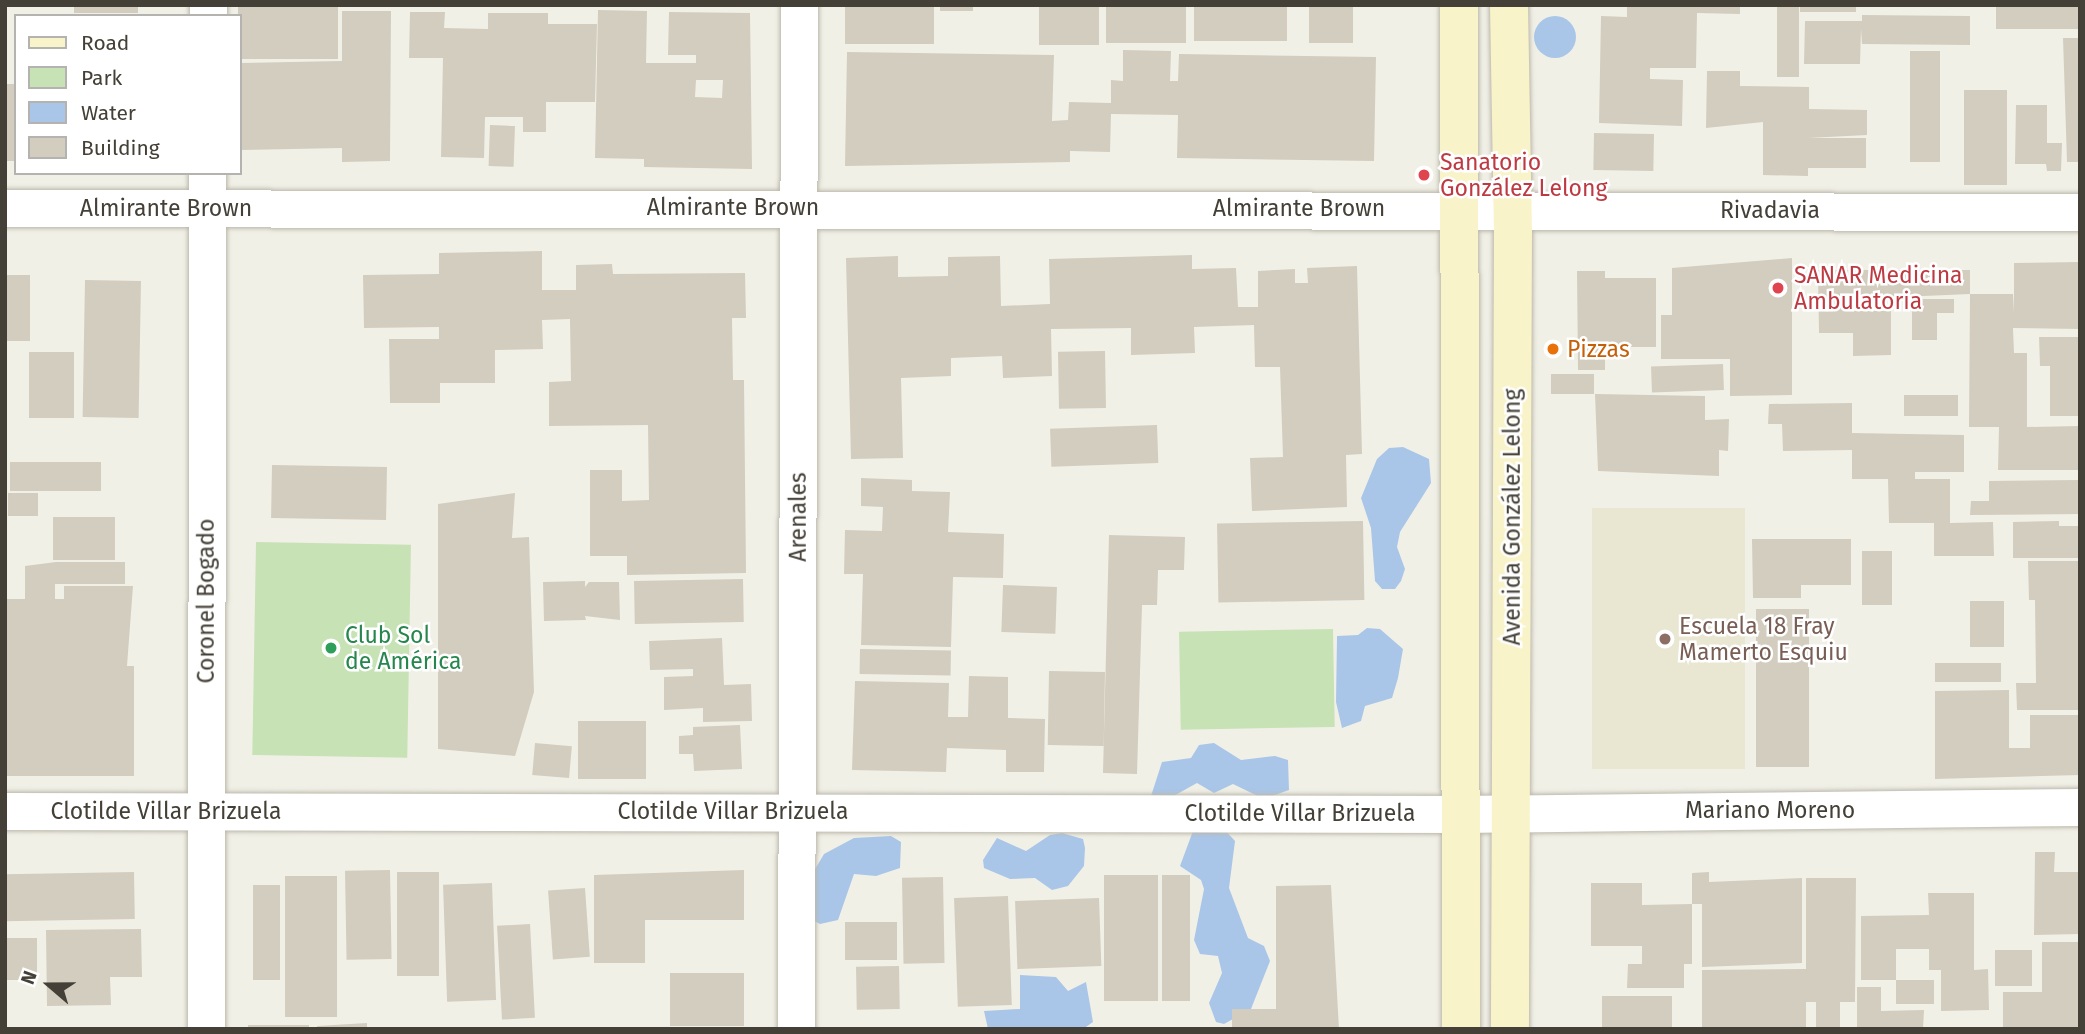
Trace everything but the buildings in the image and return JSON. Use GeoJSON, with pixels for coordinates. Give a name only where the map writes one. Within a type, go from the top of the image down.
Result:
{"type":"FeatureCollection","features":[{"type":"Feature","properties":{"kind":"main road"},"geometry":{"type":"LineString","coordinates":[[1459,5],[1461,1029]]}},
{"type":"Feature","properties":{"kind":"main road","name":"Avenida González Lelong"},"geometry":{"type":"LineString","coordinates":[[1508,5],[1513,208],[1510,1029]]}},
{"type":"Feature","properties":{"kind":"street","name":"Arenales"},"geometry":{"type":"LineString","coordinates":[[796,1029],[799,5]]}},
{"type":"Feature","properties":{"kind":"street","name":"Almirante Brown"},"geometry":{"type":"LineString","coordinates":[[5,208],[207,190],[799,208],[1460,208]]}},
{"type":"Feature","properties":{"kind":"street","name":"Coronel Bogado"},"geometry":{"type":"LineString","coordinates":[[206,1029],[207,190]]}},
{"type":"Feature","properties":{"kind":"street","name":"Rivadavia"},"geometry":{"type":"LineString","coordinates":[[1460,208],[2080,212]]}},
{"type":"Feature","properties":{"kind":"street","name":"Mariano Moreno"},"geometry":{"type":"LineString","coordinates":[[1461,814],[2080,807]]}},
{"type":"Feature","properties":{"kind":"street","name":"Clotilde Villar Brizuela"},"geometry":{"type":"LineString","coordinates":[[5,811],[1461,814]]}},
{"type":"Feature","properties":{"kind":"shaded area","name":"Escuela 18 Fray Mamerto Esquiu"},"geometry":{"type":"Polygon","coordinates":[[[1592,508],[1745,508],[1745,769],[1592,769],[1592,508]]]}},
{"type":"Feature","properties":{"kind":"green space","name":"Club Sol de América"},"geometry":{"type":"Polygon","coordinates":[[[256,542],[411,545],[407,758],[252,755],[256,542]]]}},
{"type":"Feature","properties":{"kind":"green space"},"geometry":{"type":"Polygon","coordinates":[[[1333,629],[1335,727],[1181,730],[1179,632],[1333,629]]]}},
{"type":"Feature","properties":{"kind":"water"},"geometry":{"type":"Polygon","coordinates":[[[1555,16],[1570,22],[1576,37],[1570,52],[1555,58],[1540,52],[1534,37],[1540,22],[1555,16]]]}},
{"type":"Feature","properties":{"kind":"water"},"geometry":{"type":"Polygon","coordinates":[[[1403,447],[1429,459],[1431,483],[1400,532],[1397,547],[1405,569],[1401,581],[1395,589],[1382,589],[1375,581],[1371,528],[1361,498],[1377,459],[1389,448],[1403,447]]]}},
{"type":"Feature","properties":{"kind":"water"},"geometry":{"type":"Polygon","coordinates":[[[1367,628],[1380,629],[1403,649],[1398,678],[1392,698],[1365,706],[1361,721],[1342,728],[1336,702],[1337,636],[1358,635],[1367,628]]]}},
{"type":"Feature","properties":{"kind":"water"},"geometry":{"type":"Polygon","coordinates":[[[1214,743],[1241,760],[1275,756],[1288,760],[1289,790],[1264,799],[1233,784],[1214,793],[1197,783],[1170,798],[1151,796],[1162,762],[1191,758],[1199,745],[1214,743]]]}},
{"type":"Feature","properties":{"kind":"water"},"geometry":{"type":"Polygon","coordinates":[[[1223,828],[1235,841],[1229,888],[1248,938],[1264,946],[1270,961],[1251,1009],[1224,1024],[1216,1022],[1209,1003],[1222,973],[1218,956],[1200,954],[1194,940],[1204,889],[1201,880],[1180,866],[1193,831],[1223,828]]]}},
{"type":"Feature","properties":{"kind":"water"},"geometry":{"type":"Polygon","coordinates":[[[1062,833],[1083,839],[1085,848],[1084,866],[1068,886],[1052,890],[1035,878],[1010,879],[984,868],[983,860],[997,838],[1026,851],[1050,835],[1062,833]]]}},
{"type":"Feature","properties":{"kind":"water"},"geometry":{"type":"Polygon","coordinates":[[[891,836],[901,842],[900,868],[876,876],[854,874],[838,920],[820,924],[812,920],[814,871],[824,854],[854,838],[891,836]]]}},
{"type":"Feature","properties":{"kind":"water"},"geometry":{"type":"Polygon","coordinates":[[[1020,975],[1056,977],[1068,991],[1086,982],[1093,1022],[1083,1029],[988,1029],[984,1011],[1020,1009],[1020,975]]]}},
{"type":"Feature","properties":{"kind":"place","name":"Sanatorio González Lelong"},"geometry":{"type":"Point","coordinates":[1424,175]}},
{"type":"Feature","properties":{"kind":"place","name":"SANAR Medicina Ambulatoria"},"geometry":{"type":"Point","coordinates":[1778,288]}},
{"type":"Feature","properties":{"kind":"place","name":"Pizzas"},"geometry":{"type":"Point","coordinates":[1553,349]}},
{"type":"Feature","properties":{"kind":"place","name":"Escuela 18 Fray Mamerto Esquiu"},"geometry":{"type":"Point","coordinates":[1665,639]}},
{"type":"Feature","properties":{"kind":"place","name":"Club Sol de América"},"geometry":{"type":"Point","coordinates":[331,648]}}]}
